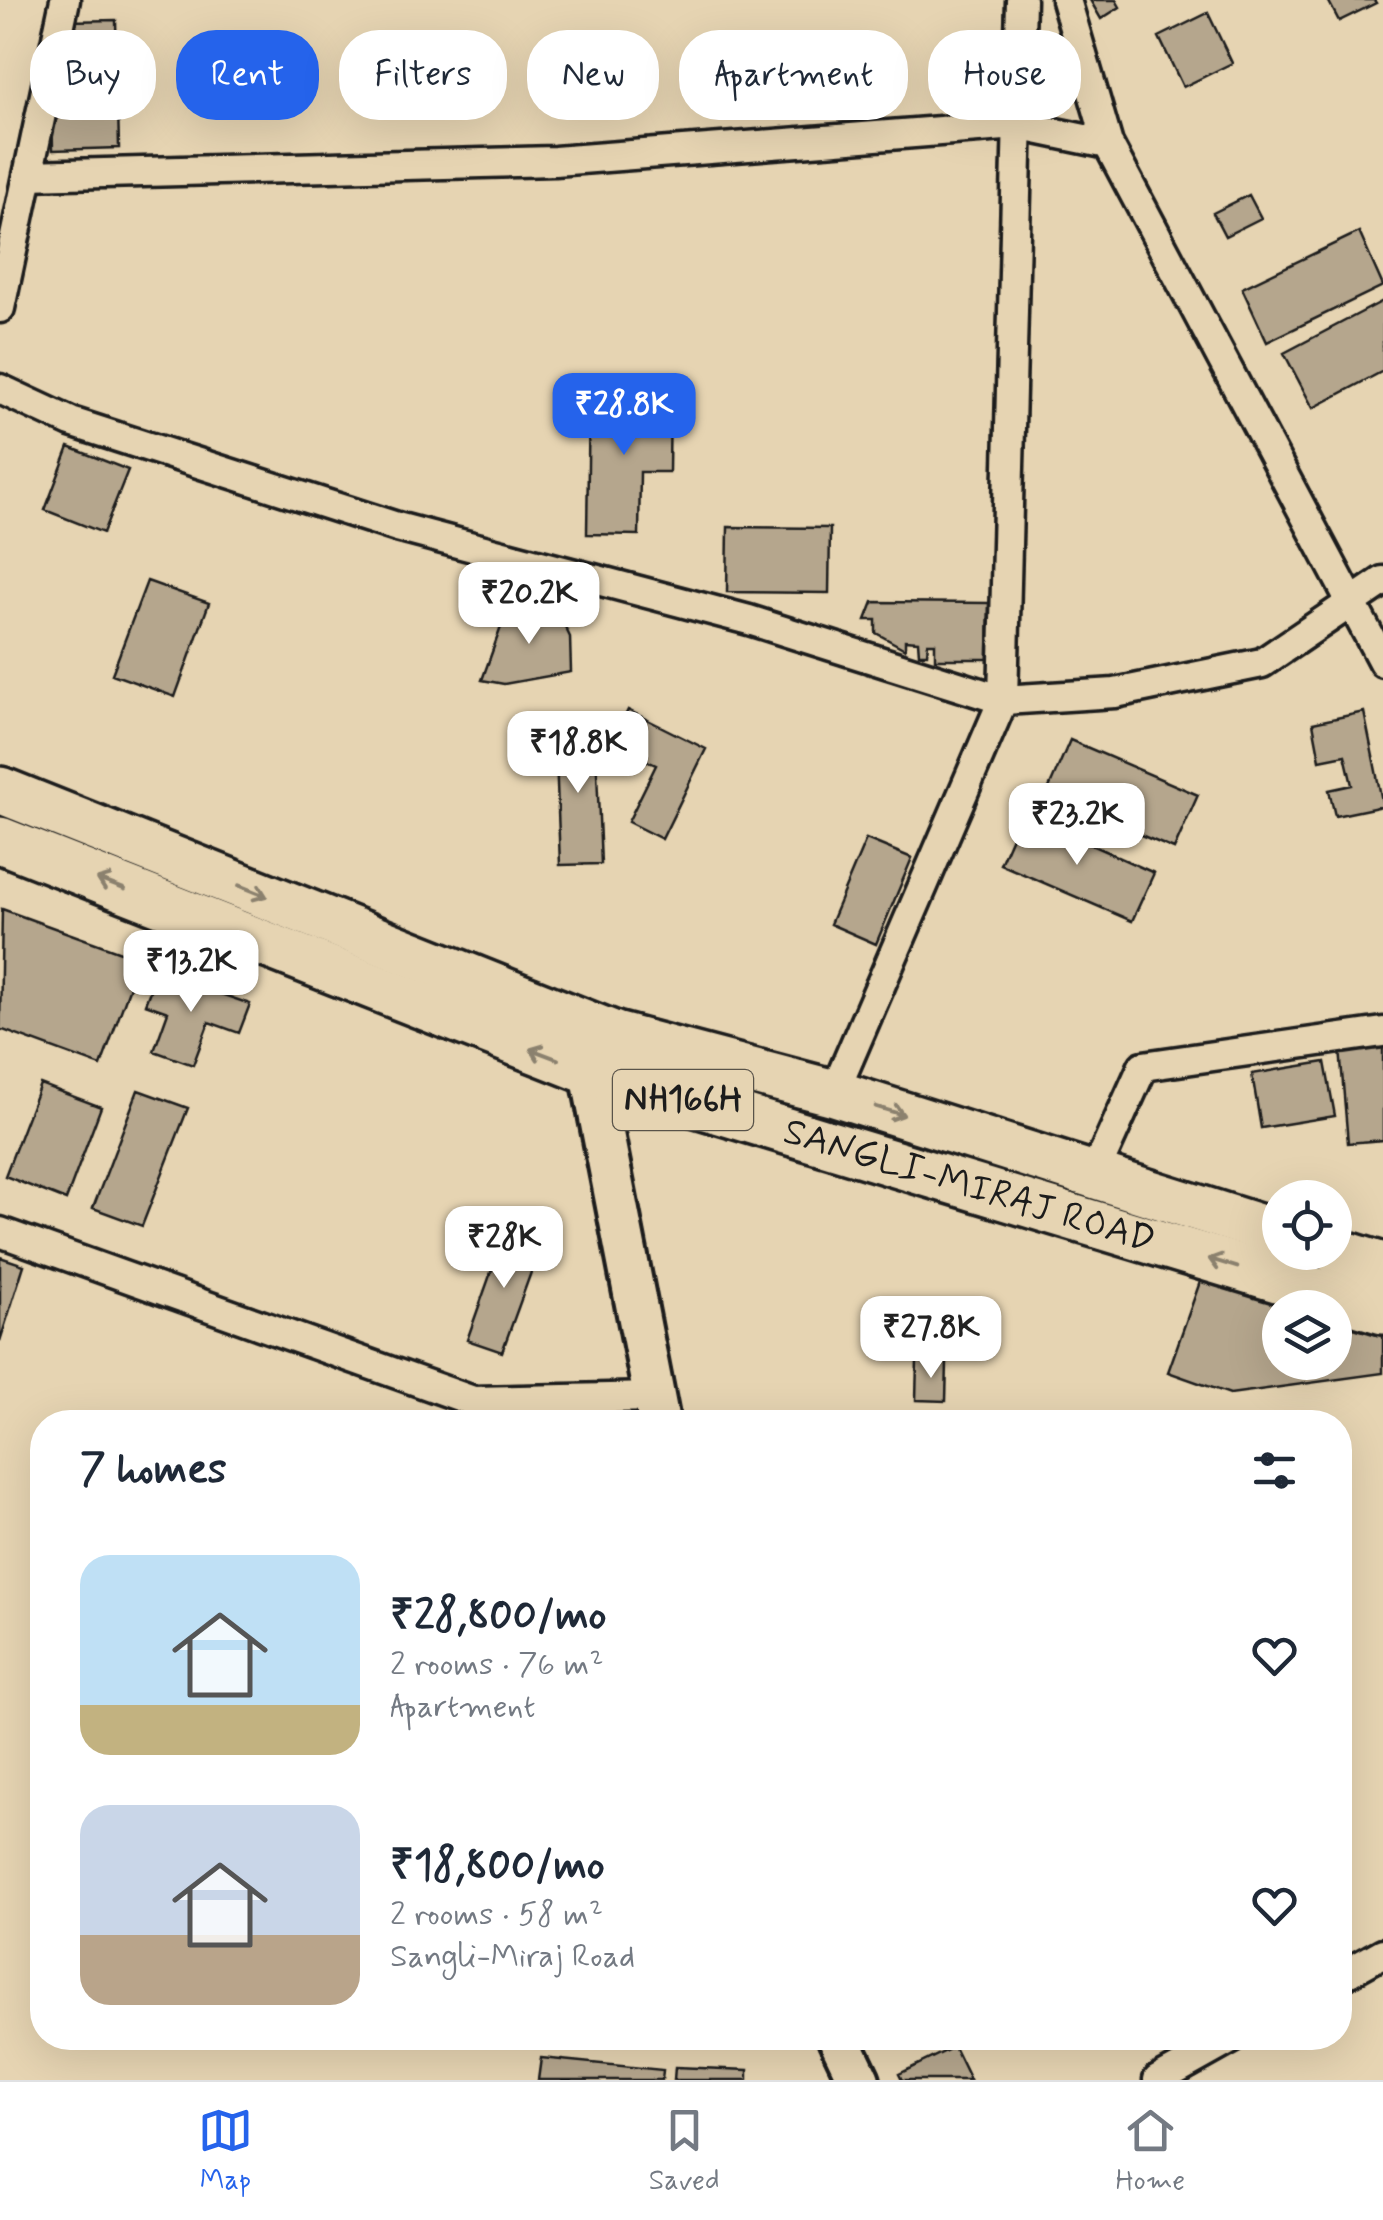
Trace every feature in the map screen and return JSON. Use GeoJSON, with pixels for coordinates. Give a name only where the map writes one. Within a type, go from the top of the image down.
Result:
{"type":"FeatureCollection","features":[{"type":"Feature","properties":{"kind":"highway","name":"SANGLI-MIRAJ ROAD"},"geometry":{"type":"LineString","coordinates":[[0,790],[616,1035],[834,1094],[1262,1228]]}},
{"type":"Feature","properties":{"kind":"highway","name":"SANGLI-MIRAJ ROAD"},"geometry":{"type":"LineString","coordinates":[[0,840],[592,1072],[1383,1311]]}},
{"type":"Feature","properties":{"kind":"highway"},"geometry":{"type":"LineString","coordinates":[[1352,1256],[1383,1266]]}},
{"type":"Feature","properties":{"kind":"main road"},"geometry":{"type":"LineString","coordinates":[[616,1035],[592,1072],[656,1410]]}},
{"type":"Feature","properties":{"kind":"main road"},"geometry":{"type":"LineString","coordinates":[[845,2050],[859,2080]]}},
{"type":"Feature","properties":{"kind":"street"},"geometry":{"type":"LineString","coordinates":[[0,308],[65,0]]}},
{"type":"Feature","properties":{"kind":"street"},"geometry":{"type":"LineString","coordinates":[[834,1094],[1003,700],[1021,0]]}},
{"type":"Feature","properties":{"kind":"street"},"geometry":{"type":"LineString","coordinates":[[1066,0],[1108,144],[1383,662]]}},
{"type":"Feature","properties":{"kind":"street"},"geometry":{"type":"LineString","coordinates":[[28,175],[555,160],[1018,125],[1108,144]]}},
{"type":"Feature","properties":{"kind":"street"},"geometry":{"type":"LineString","coordinates":[[0,389],[71,422],[397,527],[750,620],[1003,700],[1115,693],[1262,663],[1383,581]]}},
{"type":"Feature","properties":{"kind":"street"},"geometry":{"type":"LineString","coordinates":[[1094,1175],[1143,1066],[1383,1032]]}},
{"type":"Feature","properties":{"kind":"street"},"geometry":{"type":"LineString","coordinates":[[0,1232],[473,1401],[656,1410]]}},
{"type":"Feature","properties":{"kind":"street"},"geometry":{"type":"LineString","coordinates":[[1352,1970],[1383,1952]]}},
{"type":"Feature","properties":{"kind":"street"},"geometry":{"type":"LineString","coordinates":[[1158,2080],[1212,2050]]}},
{"type":"Feature","properties":{"kind":"building"},"geometry":{"type":"Polygon","coordinates":[[[1090,0],[1116,0],[1120,7],[1101,19],[1090,0]]]}},
{"type":"Feature","properties":{"kind":"building"},"geometry":{"type":"Polygon","coordinates":[[[1328,0],[1374,0],[1376,3],[1339,21],[1328,0]]]}},
{"type":"Feature","properties":{"kind":"building"},"geometry":{"type":"Polygon","coordinates":[[[1208,13],[1232,63],[1183,87],[1159,37],[1208,13]]]}},
{"type":"Feature","properties":{"kind":"building"},"geometry":{"type":"Polygon","coordinates":[[[116,20],[116,30],[68,30],[68,21],[116,20]]]}},
{"type":"Feature","properties":{"kind":"building"},"geometry":{"type":"Polygon","coordinates":[[[52,120],[118,120],[119,148],[53,150],[52,120]]]}},
{"type":"Feature","properties":{"kind":"building"},"geometry":{"type":"Polygon","coordinates":[[[1249,195],[1261,218],[1225,236],[1213,213],[1249,195]]]}},
{"type":"Feature","properties":{"kind":"building"},"geometry":{"type":"Polygon","coordinates":[[[1359,232],[1383,286],[1267,342],[1242,288],[1359,232]]]}},
{"type":"Feature","properties":{"kind":"building"},"geometry":{"type":"Polygon","coordinates":[[[1383,301],[1383,371],[1313,408],[1284,353],[1383,301]]]}},
{"type":"Feature","properties":{"kind":"building"},"geometry":{"type":"Polygon","coordinates":[[[589,395],[670,396],[669,472],[640,472],[639,535],[587,534],[589,395]]]}},
{"type":"Feature","properties":{"kind":"building"},"geometry":{"type":"Polygon","coordinates":[[[69,447],[128,470],[103,533],[45,510],[69,447]]]}},
{"type":"Feature","properties":{"kind":"building"},"geometry":{"type":"Polygon","coordinates":[[[728,527],[830,528],[829,593],[727,592],[728,527]]]}},
{"type":"Feature","properties":{"kind":"building"},"geometry":{"type":"Polygon","coordinates":[[[147,581],[209,603],[175,697],[112,674],[147,581]]]}},
{"type":"Feature","properties":{"kind":"building"},"geometry":{"type":"Polygon","coordinates":[[[510,602],[559,614],[570,637],[571,672],[504,684],[482,680],[510,602]]]}},
{"type":"Feature","properties":{"kind":"building"},"geometry":{"type":"Polygon","coordinates":[[[873,602],[989,603],[988,659],[935,659],[935,643],[928,643],[927,654],[919,654],[918,641],[905,640],[905,649],[876,633],[876,620],[866,620],[873,602]]]}},
{"type":"Feature","properties":{"kind":"building"},"geometry":{"type":"Polygon","coordinates":[[[628,710],[706,749],[662,839],[628,822],[656,765],[611,744],[628,710]]]}},
{"type":"Feature","properties":{"kind":"building"},"geometry":{"type":"Polygon","coordinates":[[[1364,712],[1383,806],[1335,816],[1329,790],[1352,785],[1345,755],[1320,760],[1313,723],[1364,712]]]}},
{"type":"Feature","properties":{"kind":"building"},"geometry":{"type":"Polygon","coordinates":[[[595,726],[601,864],[560,865],[555,728],[595,726]]]}},
{"type":"Feature","properties":{"kind":"building"},"geometry":{"type":"Polygon","coordinates":[[[1070,740],[1198,795],[1174,849],[1046,795],[1070,740]]]}},
{"type":"Feature","properties":{"kind":"building"},"geometry":{"type":"Polygon","coordinates":[[[1022,814],[1154,873],[1132,921],[1000,864],[1022,814]]]}},
{"type":"Feature","properties":{"kind":"building"},"geometry":{"type":"Polygon","coordinates":[[[866,839],[912,858],[876,944],[830,924],[866,839]]]}},
{"type":"Feature","properties":{"kind":"building"},"geometry":{"type":"Polygon","coordinates":[[[2,909],[140,959],[101,1066],[0,1029],[2,909]]]}},
{"type":"Feature","properties":{"kind":"building"},"geometry":{"type":"Polygon","coordinates":[[[157,972],[250,1004],[239,1033],[209,1022],[193,1065],[154,1051],[168,1012],[145,1004],[157,972]]]}},
{"type":"Feature","properties":{"kind":"building"},"geometry":{"type":"Polygon","coordinates":[[[1383,1046],[1383,1140],[1348,1143],[1340,1049],[1383,1046]]]}},
{"type":"Feature","properties":{"kind":"building"},"geometry":{"type":"Polygon","coordinates":[[[1325,1062],[1335,1116],[1261,1128],[1252,1074],[1325,1062]]]}},
{"type":"Feature","properties":{"kind":"building"},"geometry":{"type":"Polygon","coordinates":[[[40,1084],[101,1107],[66,1200],[5,1176],[40,1084]]]}},
{"type":"Feature","properties":{"kind":"building"},"geometry":{"type":"Polygon","coordinates":[[[138,1090],[188,1108],[142,1226],[93,1208],[138,1090]]]}},
{"type":"Feature","properties":{"kind":"building"},"geometry":{"type":"Polygon","coordinates":[[[506,1230],[542,1242],[502,1352],[467,1340],[506,1230]]]}},
{"type":"Feature","properties":{"kind":"building"},"geometry":{"type":"Polygon","coordinates":[[[0,1257],[24,1265],[0,1341],[0,1257]]]}},
{"type":"Feature","properties":{"kind":"building"},"geometry":{"type":"Polygon","coordinates":[[[1207,1262],[1286,1290],[1262,1290],[1262,1380],[1332,1380],[1230,1394],[1168,1372],[1207,1262]]]}},
{"type":"Feature","properties":{"kind":"building"},"geometry":{"type":"Polygon","coordinates":[[[1352,1313],[1383,1324],[1383,1373],[1352,1377],[1352,1313]]]}},
{"type":"Feature","properties":{"kind":"building"},"geometry":{"type":"Polygon","coordinates":[[[917,1360],[947,1361],[946,1401],[916,1400],[917,1360]]]}},
{"type":"Feature","properties":{"kind":"building"},"geometry":{"type":"Polygon","coordinates":[[[955,2050],[970,2080],[902,2080],[899,2074],[955,2050]]]}},
{"type":"Feature","properties":{"kind":"building"},"geometry":{"type":"Polygon","coordinates":[[[541,2058],[663,2070],[662,2080],[538,2080],[541,2058]]]}},
{"type":"Feature","properties":{"kind":"building"},"geometry":{"type":"Polygon","coordinates":[[[675,2067],[748,2070],[748,2080],[674,2080],[675,2067]]]}}]}
